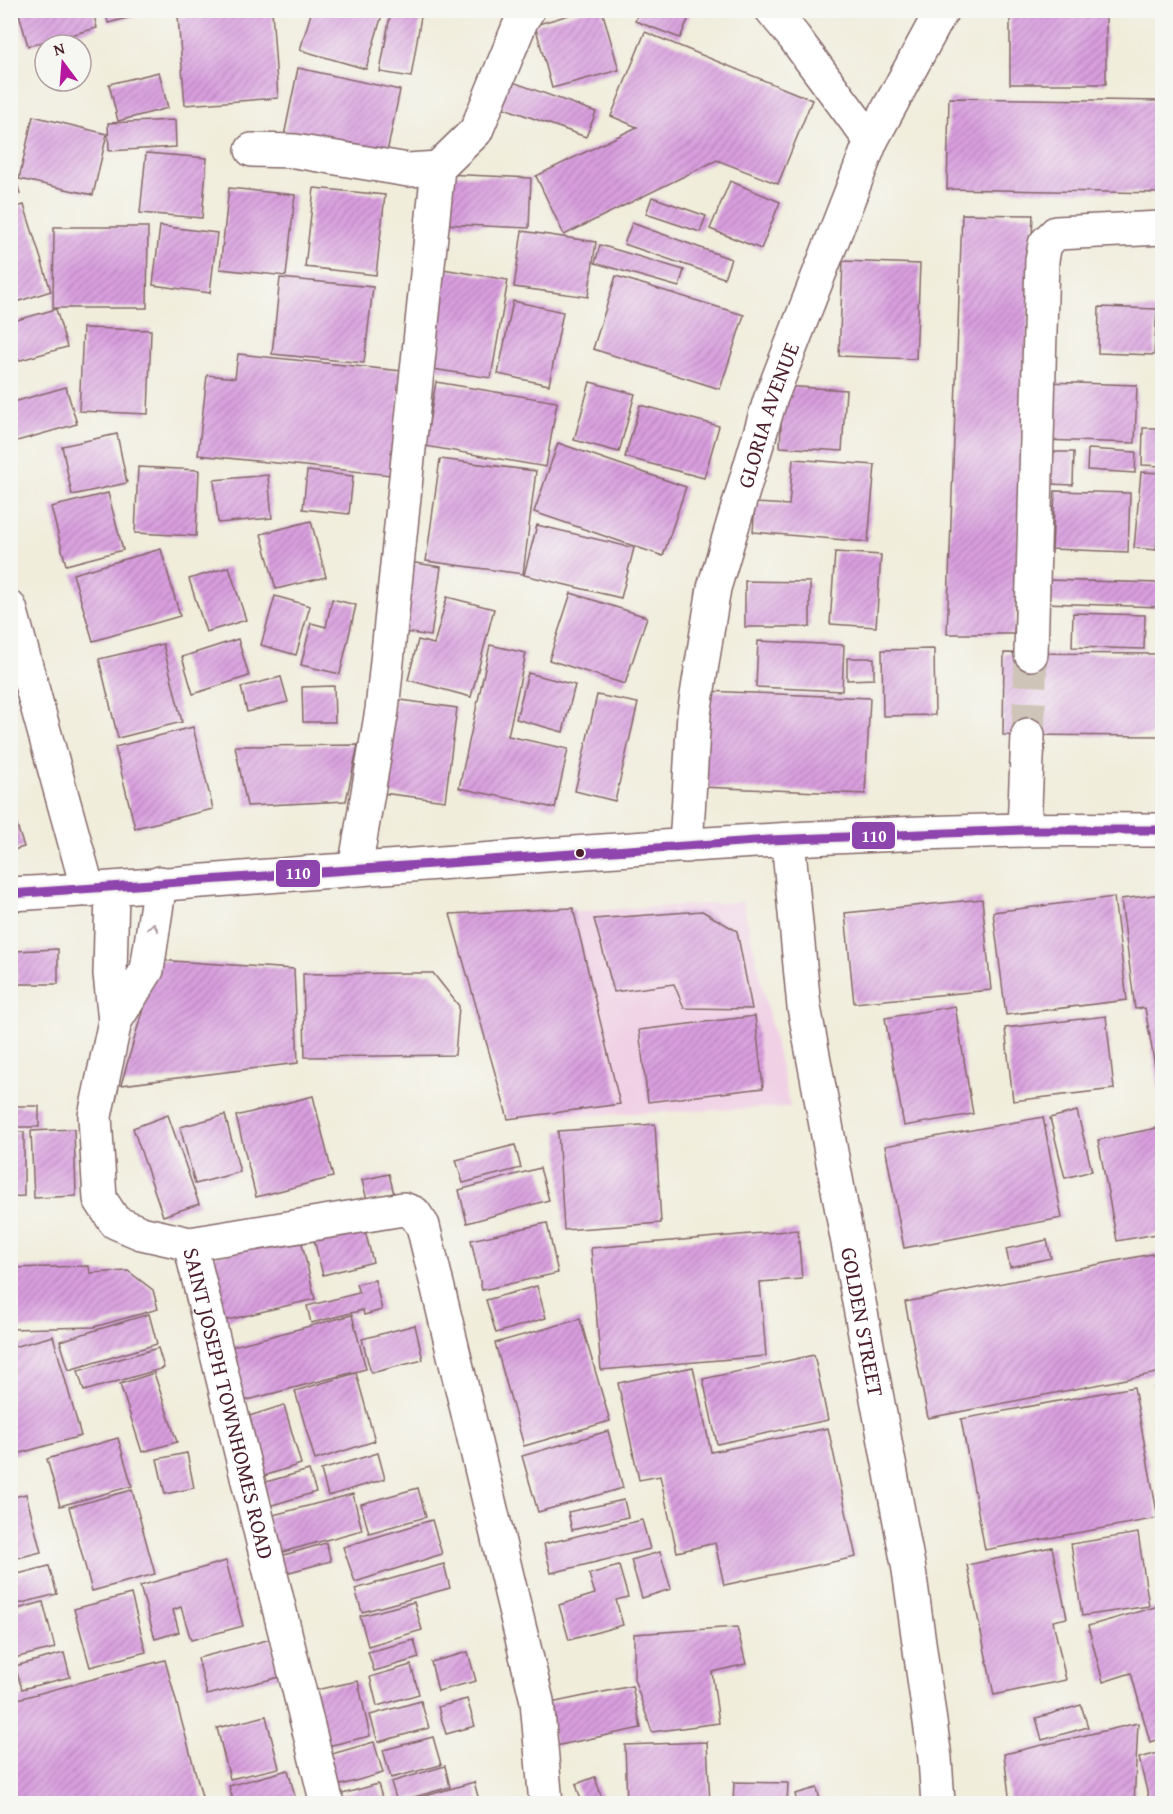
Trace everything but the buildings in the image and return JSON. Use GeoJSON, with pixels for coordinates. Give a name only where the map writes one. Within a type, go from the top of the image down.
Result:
{"type":"FeatureCollection","features":[{"type":"Feature","properties":{"kind":"street"},"geometry":{"type":"LineString","coordinates":[[355,869],[382,710],[438,168],[476,131],[522,19],[528,10]]}},
{"type":"Feature","properties":{"kind":"street"},"geometry":{"type":"LineString","coordinates":[[771,10],[795,36],[871,141]]}},
{"type":"Feature","properties":{"kind":"street","name":"GLORIA AVENUE"},"geometry":{"type":"LineString","coordinates":[[686,846],[694,714],[714,588],[770,400],[871,141],[942,10]]}},
{"type":"Feature","properties":{"kind":"street"},"geometry":{"type":"LineString","coordinates":[[252,150],[295,151],[408,170],[438,168]]}},
{"type":"Feature","properties":{"kind":"street"},"geometry":{"type":"LineString","coordinates":[[1031,654],[1042,272],[1045,244],[1056,233],[1162,228]]}},
{"type":"Feature","properties":{"kind":"street","name":"SAINT JOSEPH TOWNHOMES ROAD"},"geometry":{"type":"LineString","coordinates":[[10,608],[100,890],[115,1021],[95,1116],[100,1199],[115,1222],[141,1233],[190,1244],[327,1803]]}},
{"type":"Feature","properties":{"kind":"street"},"geometry":{"type":"LineString","coordinates":[[1024,830],[1028,735]]}},
{"type":"Feature","properties":{"kind":"street"},"geometry":{"type":"LineString","coordinates":[[10,894],[100,890],[160,883],[788,840],[1024,830],[1162,830]]}},
{"type":"Feature","properties":{"kind":"street","name":"GOLDEN STREET"},"geometry":{"type":"LineString","coordinates":[[788,840],[804,1006],[909,1570],[935,1758],[938,1803]]}},
{"type":"Feature","properties":{"kind":"street","name":"SAINT JOSEPH TOWNHOMES ROAD"},"geometry":{"type":"LineString","coordinates":[[115,1021],[147,970],[160,883]]}},
{"type":"Feature","properties":{"kind":"street"},"geometry":{"type":"LineString","coordinates":[[190,1244],[403,1209],[414,1213],[423,1226],[537,1701],[546,1803]]}},
{"type":"Feature","properties":{"kind":"shaded area"},"geometry":{"type":"Polygon","coordinates":[[[743,902],[790,1107],[516,1118],[462,918],[743,902]]]}},
{"type":"Feature","properties":{"kind":"tunnel"},"geometry":{"type":"LineString","coordinates":[[1028,735],[1031,654]]}},
{"type":"Feature","properties":{"kind":"transit line","name":"110"},"geometry":{"type":"LineString","coordinates":[[10,894],[769,840],[1023,830],[1162,830]]}}]}
